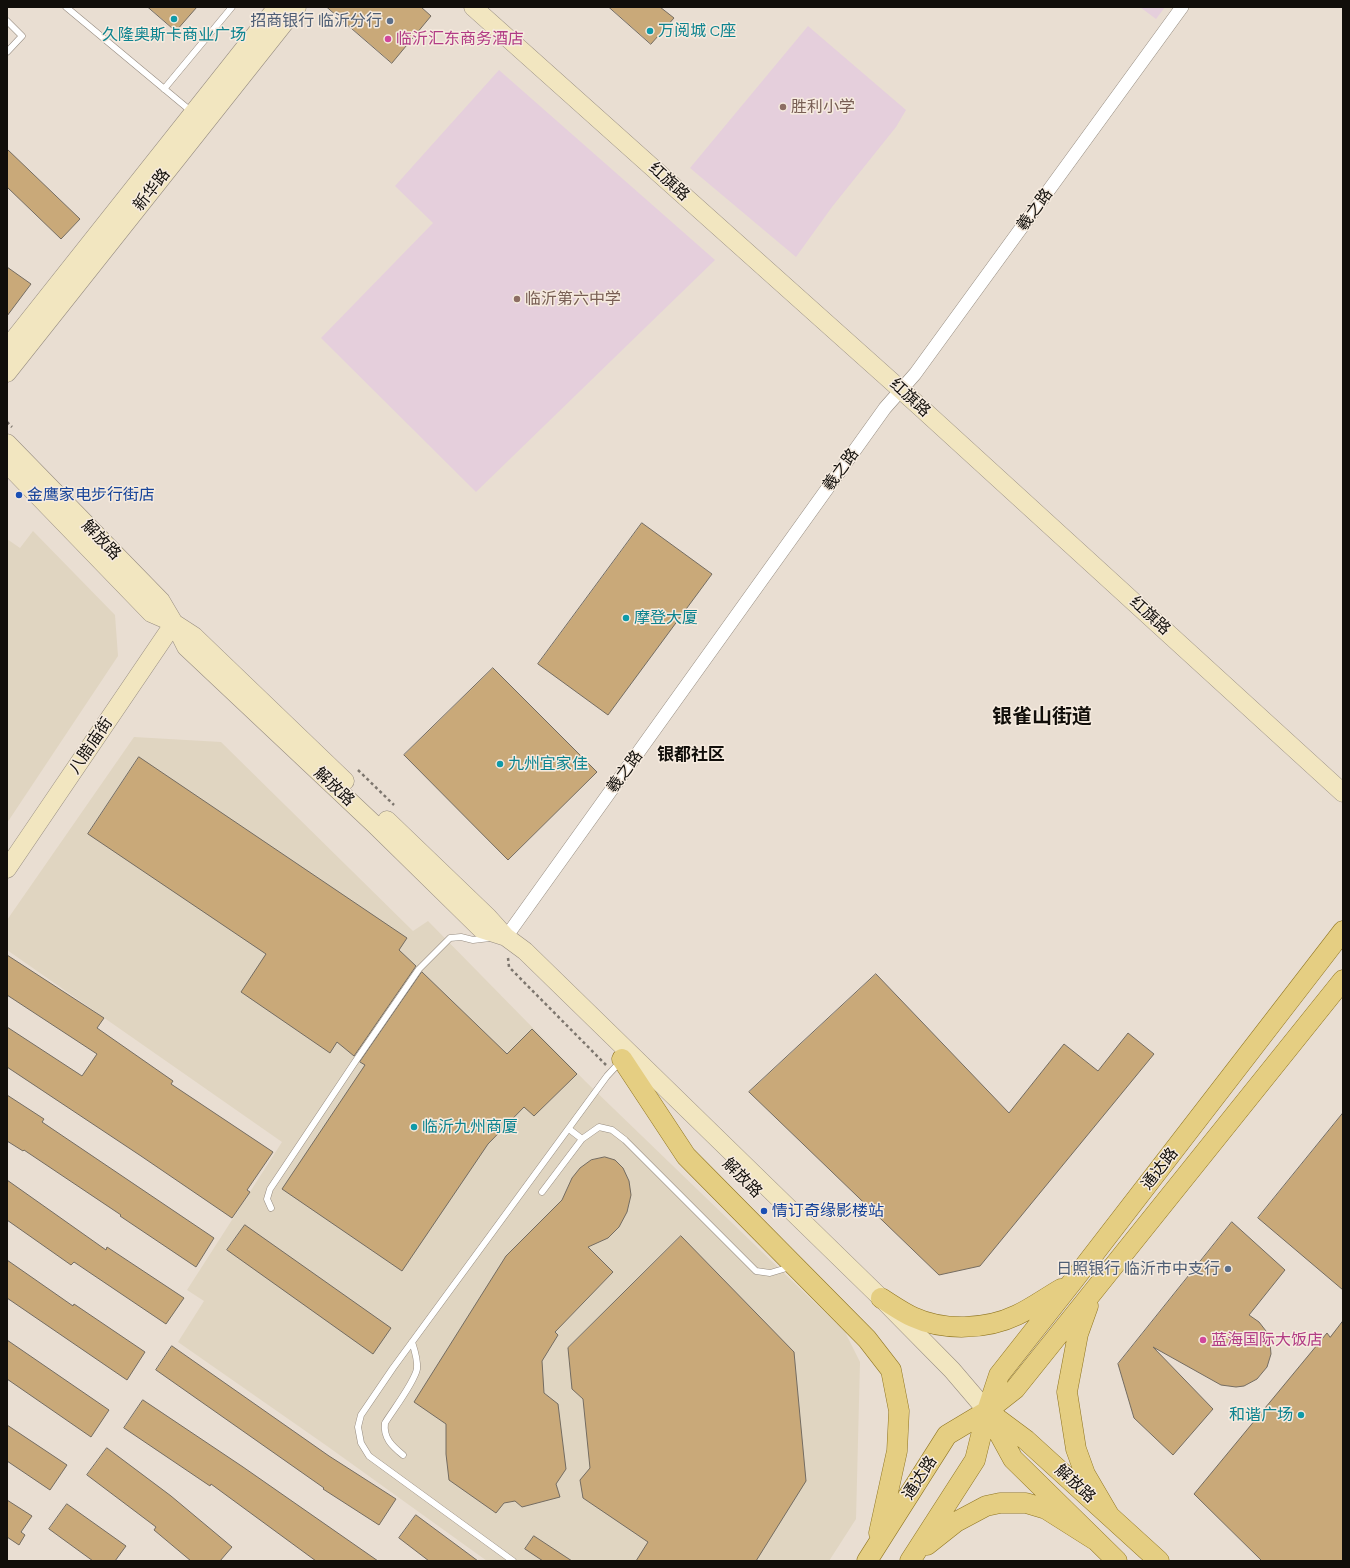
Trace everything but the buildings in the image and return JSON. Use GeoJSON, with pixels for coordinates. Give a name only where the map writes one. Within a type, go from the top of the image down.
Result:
{"type":"FeatureCollection","features":[{"type":"Feature","properties":{"kind":"main road","name":"新华路"},"geometry":{"type":"LineString","coordinates":[[7,348],[277,7]]}},
{"type":"Feature","properties":{"kind":"main road","name":"新华路"},"geometry":{"type":"LineString","coordinates":[[7,373],[297,7]]}},
{"type":"Feature","properties":{"kind":"main road","name":"红旗路"},"geometry":{"type":"LineString","coordinates":[[473,7],[902,390],[1343,793]]}},
{"type":"Feature","properties":{"kind":"main road","name":"解放路"},"geometry":{"type":"LineString","coordinates":[[7,443],[161,601],[186,647],[375,825],[481,930],[506,937],[525,951],[881,1298],[952,1370],[987,1412],[1013,1459],[1117,1561]]}},
{"type":"Feature","properties":{"kind":"main road","name":"解放路"},"geometry":{"type":"LineString","coordinates":[[7,464],[151,614],[174,623]]}},
{"type":"Feature","properties":{"kind":"main road","name":"八腊庙街"},"geometry":{"type":"LineString","coordinates":[[7,869],[174,623]]}},
{"type":"Feature","properties":{"kind":"main road","name":"通达路"},"geometry":{"type":"LineString","coordinates":[[910,1561],[975,1460],[987,1412],[999,1375],[1343,931]]}},
{"type":"Feature","properties":{"kind":"main road","name":"解放路"},"geometry":{"type":"LineString","coordinates":[[506,937],[519,957],[617,1065],[945,1378],[987,1412],[1026,1440],[1109,1514],[1158,1561]]}},
{"type":"Feature","properties":{"kind":"main road","name":"通达路"},"geometry":{"type":"LineString","coordinates":[[872,1553],[947,1435],[987,1412],[1015,1389],[1343,980]]}},
{"type":"Feature","properties":{"kind":"main road"},"geometry":{"type":"LineString","coordinates":[[617,1065],[686,1156],[867,1339],[891,1370],[899,1411],[897,1451],[872,1553]]}},
{"type":"Feature","properties":{"kind":"main road"},"geometry":{"type":"LineString","coordinates":[[881,1298],[913,1317],[938,1325],[960,1328],[996,1322],[1016,1316],[1073,1281]]}},
{"type":"Feature","properties":{"kind":"main road"},"geometry":{"type":"LineString","coordinates":[[1093,1292],[1078,1334],[1067,1392],[1076,1449],[1085,1474],[1109,1514]]}},
{"type":"Feature","properties":{"kind":"main road"},"geometry":{"type":"LineString","coordinates":[[915,1561],[928,1544],[956,1522],[986,1506],[1000,1503],[1026,1503],[1046,1509],[1095,1540]]}},
{"type":"Feature","properties":{"kind":"street","name":"羲之路"},"geometry":{"type":"LineString","coordinates":[[506,937],[885,408],[902,390],[1182,7]]}},
{"type":"Feature","properties":{"kind":"lane"},"geometry":{"type":"LineString","coordinates":[[66,7],[193,113]]}},
{"type":"Feature","properties":{"kind":"lane"},"geometry":{"type":"LineString","coordinates":[[164,89],[232,7]]}},
{"type":"Feature","properties":{"kind":"lane"},"geometry":{"type":"LineString","coordinates":[[7,21],[22,36],[7,52]]}},
{"type":"Feature","properties":{"kind":"lane"},"geometry":{"type":"LineString","coordinates":[[270,1208],[267,1199],[270,1189],[357,1059],[420,969],[450,938],[461,937],[473,940],[506,937]]}},
{"type":"Feature","properties":{"kind":"lane"},"geometry":{"type":"LineString","coordinates":[[513,1561],[370,1456],[361,1443],[358,1428],[361,1415],[412,1342],[617,1065]]}},
{"type":"Feature","properties":{"kind":"lane"},"geometry":{"type":"LineString","coordinates":[[542,1192],[582,1140],[599,1127],[612,1130],[625,1140],[756,1271],[770,1273],[794,1266]]}},
{"type":"Feature","properties":{"kind":"lane"},"geometry":{"type":"LineString","coordinates":[[569,1129],[582,1140]]}},
{"type":"Feature","properties":{"kind":"lane"},"geometry":{"type":"LineString","coordinates":[[403,1455],[391,1445],[384,1430],[385,1423],[410,1384],[417,1370],[416,1355],[412,1342]]}},
{"type":"Feature","properties":{"kind":"path"},"geometry":{"type":"LineString","coordinates":[[506,937],[508,967],[617,1065]]}},
{"type":"Feature","properties":{"kind":"shaded area"},"geometry":{"type":"Polygon","coordinates":[[[1140,7],[1165,7],[1156,19],[1140,7]]]}},
{"type":"Feature","properties":{"kind":"shaded area"},"geometry":{"type":"Polygon","coordinates":[[[808,26],[906,110],[896,127],[832,207],[796,257],[690,168],[808,26]]]}},
{"type":"Feature","properties":{"kind":"shaded area","name":"临沂第六中学"},"geometry":{"type":"Polygon","coordinates":[[[499,70],[715,260],[476,492],[321,338],[433,223],[395,186],[499,70]]]}},
{"type":"Feature","properties":{"kind":"shaded area"},"geometry":{"type":"Polygon","coordinates":[[[33,531],[115,615],[118,656],[7,823],[7,539],[20,548],[33,531]]]}},
{"type":"Feature","properties":{"kind":"shaded area"},"geometry":{"type":"Polygon","coordinates":[[[134,737],[221,742],[413,931],[428,921],[585,1081],[845,1332],[860,1362],[856,1519],[829,1561],[487,1561],[327,1446],[178,1342],[204,1301],[187,1290],[282,1142],[7,950],[7,920],[134,737]]]}},
{"type":"Feature","properties":{"kind":"place","name":"久隆奥斯卡商业广场"},"geometry":{"type":"Point","coordinates":[174,19]}},
{"type":"Feature","properties":{"kind":"place","name":"招商银行 临沂分行"},"geometry":{"type":"Point","coordinates":[390,21]}},
{"type":"Feature","properties":{"kind":"place","name":"万阅城 C座"},"geometry":{"type":"Point","coordinates":[650,31]}},
{"type":"Feature","properties":{"kind":"place","name":"临沂汇东商务酒店"},"geometry":{"type":"Point","coordinates":[388,39]}},
{"type":"Feature","properties":{"kind":"place","name":"胜利小学"},"geometry":{"type":"Point","coordinates":[783,107]}},
{"type":"Feature","properties":{"kind":"place","name":"临沂第六中学"},"geometry":{"type":"Point","coordinates":[517,299]}},
{"type":"Feature","properties":{"kind":"place","name":"金鹰家电步行街店"},"geometry":{"type":"Point","coordinates":[19,495]}},
{"type":"Feature","properties":{"kind":"place","name":"摩登大厦"},"geometry":{"type":"Point","coordinates":[626,618]}},
{"type":"Feature","properties":{"kind":"place","name":"九州宜家佳"},"geometry":{"type":"Point","coordinates":[500,764]}},
{"type":"Feature","properties":{"kind":"place","name":"临沂九州商厦"},"geometry":{"type":"Point","coordinates":[414,1127]}},
{"type":"Feature","properties":{"kind":"place","name":"情订奇缘影楼站"},"geometry":{"type":"Point","coordinates":[764,1211]}},
{"type":"Feature","properties":{"kind":"place","name":"日照银行 临沂市中支行"},"geometry":{"type":"Point","coordinates":[1228,1269]}},
{"type":"Feature","properties":{"kind":"place","name":"蓝海国际大饭店"},"geometry":{"type":"Point","coordinates":[1203,1340]}},
{"type":"Feature","properties":{"kind":"place","name":"和谐广场"},"geometry":{"type":"Point","coordinates":[1301,1415]}},
{"type":"Feature","properties":{"kind":"district","name":"银雀山街道"},"geometry":{"type":"Point","coordinates":[1042,717]}},
{"type":"Feature","properties":{"kind":"district","name":"银都社区"},"geometry":{"type":"Point","coordinates":[691,755]}}]}
